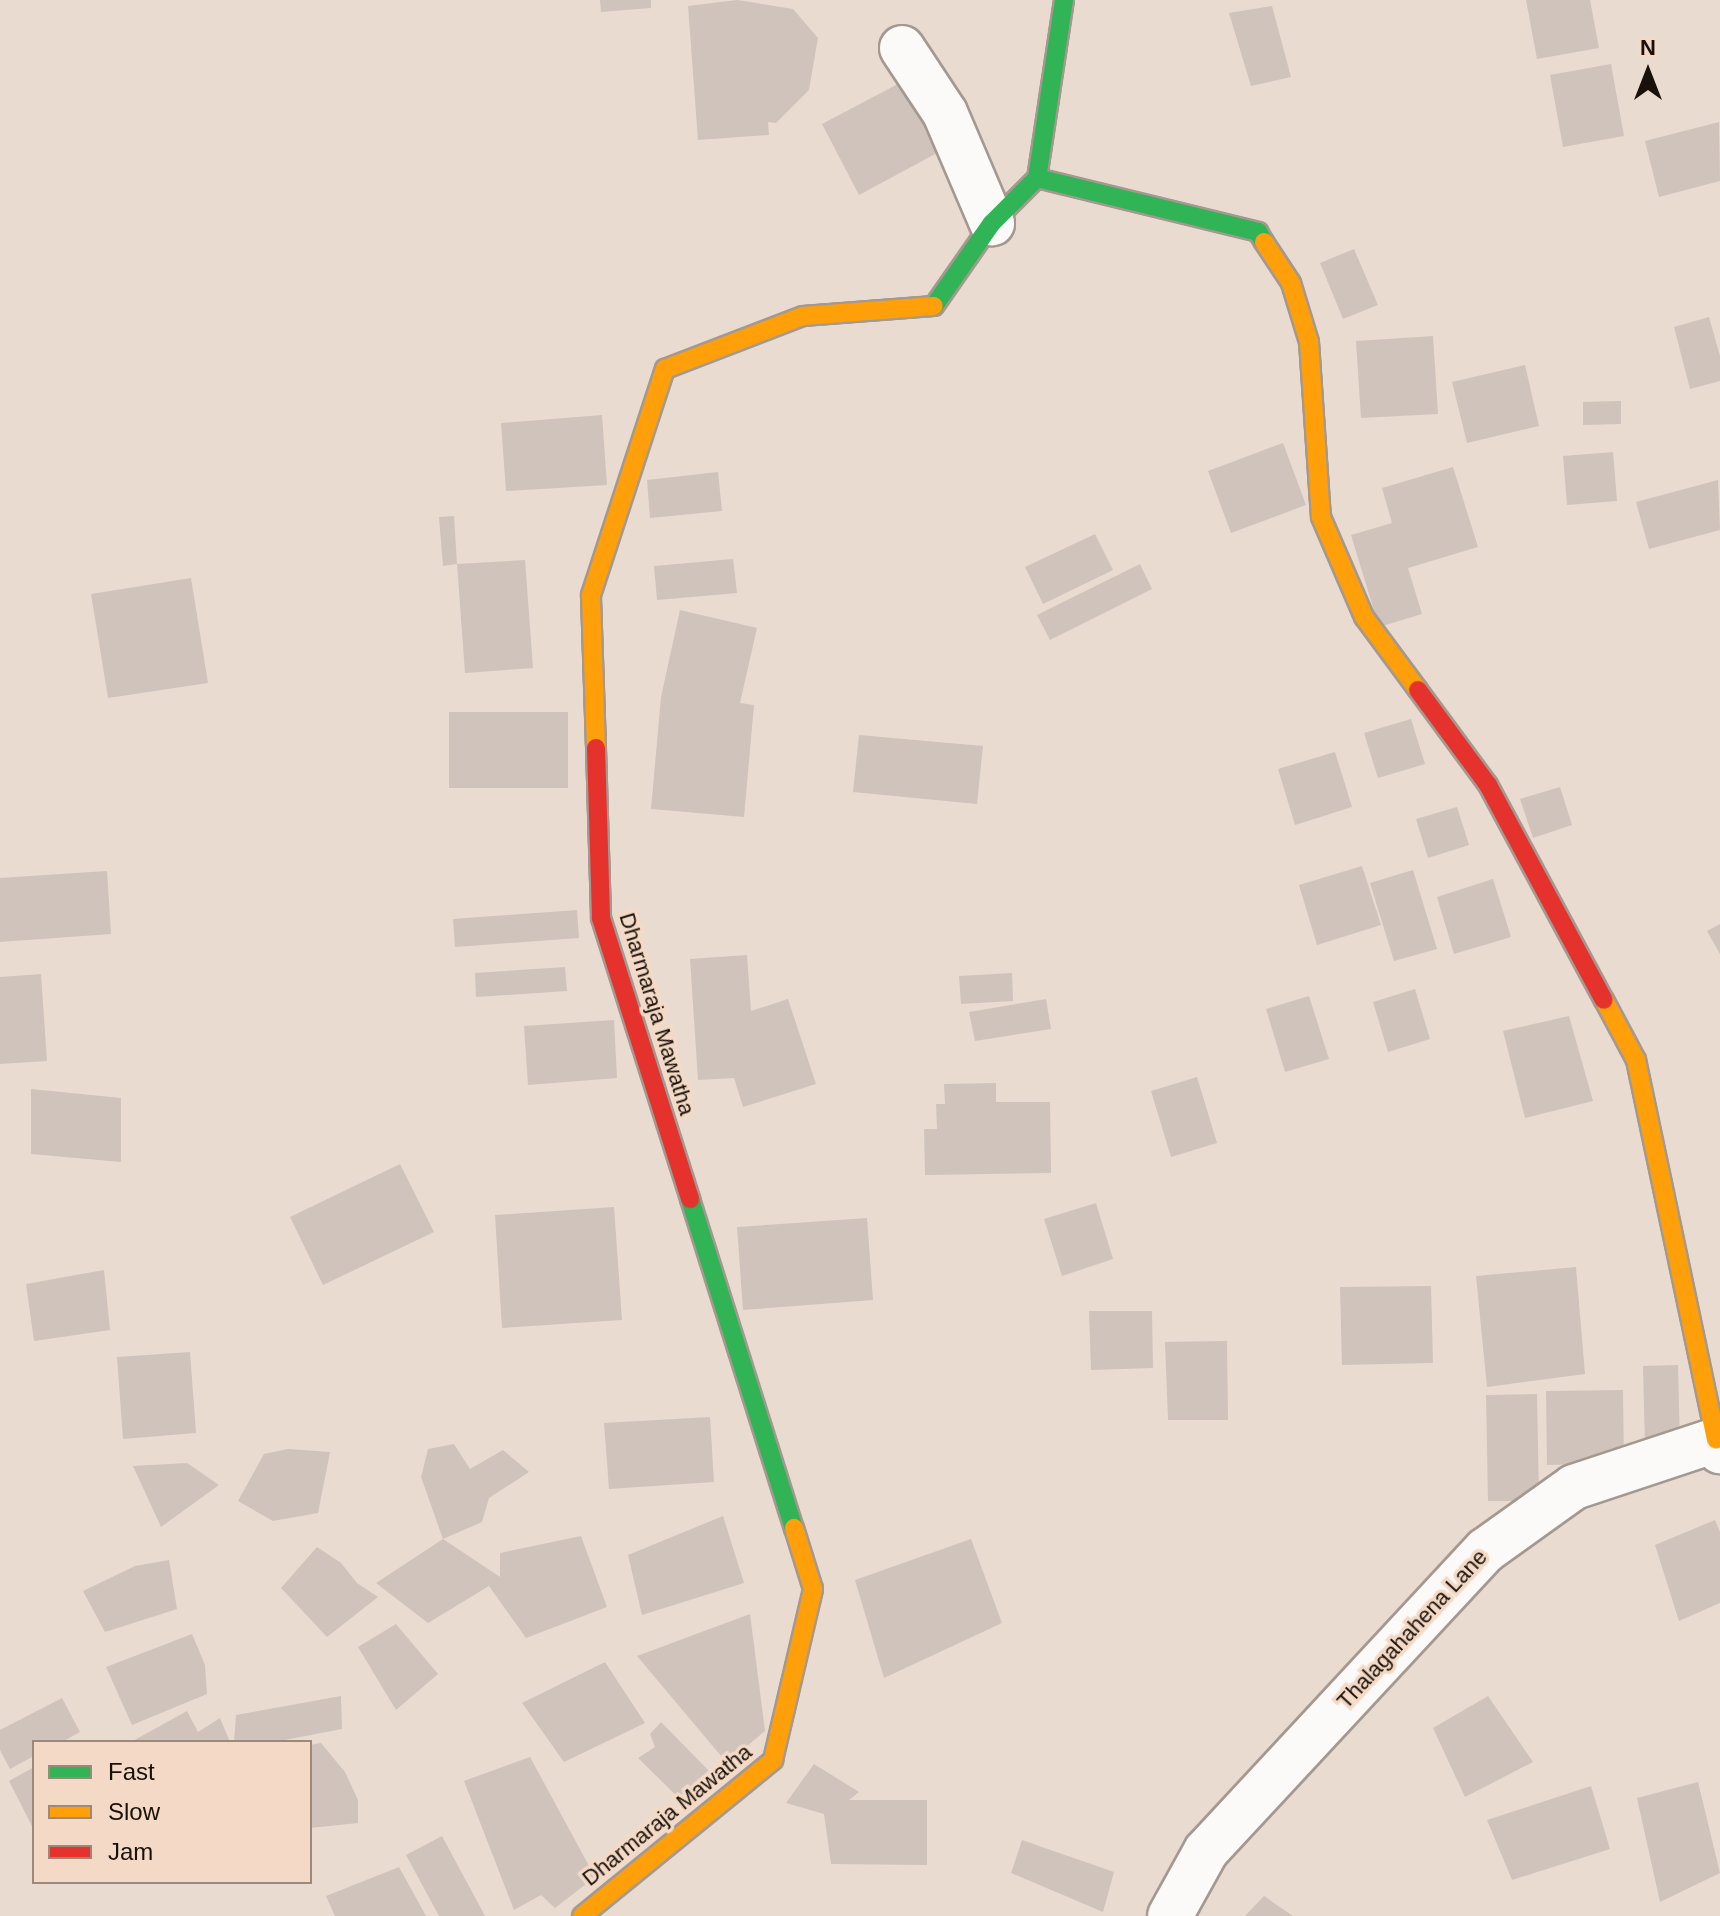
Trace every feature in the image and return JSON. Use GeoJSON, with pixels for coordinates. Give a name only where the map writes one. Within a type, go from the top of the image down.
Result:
{"type":"FeatureCollection","features":[{"type":"Feature","properties":{"kind":"street"},"geometry":{"type":"LineString","coordinates":[[1064,0],[1037,178],[1258,232],[1291,283],[1309,342],[1321,517],[1364,617],[1488,785],[1636,1060],[1718,1445]]}},
{"type":"Feature","properties":{"kind":"street"},"geometry":{"type":"LineString","coordinates":[[902,48],[945,113],[992,223]]}},
{"type":"Feature","properties":{"kind":"street","name":"Dharmaraja Mawatha"},"geometry":{"type":"LineString","coordinates":[[582,1916],[773,1760],[813,1589],[601,918],[591,595],[665,369],[803,316],[937,306],[992,223],[1037,178]]}},
{"type":"Feature","properties":{"kind":"street","name":"Thalagahahena Lane"},"geometry":{"type":"LineString","coordinates":[[1170,1916],[1206,1851],[1486,1550],[1574,1487],[1718,1445]]}},
{"type":"Feature","properties":{"kind":"building"},"geometry":{"type":"Polygon","coordinates":[[[600,0],[651,0],[651,8],[601,12],[600,0]]]}},
{"type":"Feature","properties":{"kind":"building"},"geometry":{"type":"Polygon","coordinates":[[[737,0],[793,9],[818,38],[809,90],[776,123],[768,122],[769,135],[698,140],[688,6],[737,0]]]}},
{"type":"Feature","properties":{"kind":"building"},"geometry":{"type":"Polygon","coordinates":[[[1526,0],[1590,0],[1599,48],[1537,59],[1526,0]]]}},
{"type":"Feature","properties":{"kind":"building"},"geometry":{"type":"Polygon","coordinates":[[[1272,6],[1291,77],[1251,86],[1229,13],[1272,6]]]}},
{"type":"Feature","properties":{"kind":"building"},"geometry":{"type":"Polygon","coordinates":[[[1611,64],[1624,136],[1563,147],[1550,75],[1611,64]]]}},
{"type":"Feature","properties":{"kind":"building"},"geometry":{"type":"Polygon","coordinates":[[[913,76],[950,146],[859,195],[822,124],[913,76]]]}},
{"type":"Feature","properties":{"kind":"building"},"geometry":{"type":"Polygon","coordinates":[[[1719,122],[1720,181],[1659,197],[1645,141],[1719,122]]]}},
{"type":"Feature","properties":{"kind":"building"},"geometry":{"type":"Polygon","coordinates":[[[1354,249],[1378,305],[1343,319],[1320,263],[1354,249]]]}},
{"type":"Feature","properties":{"kind":"building"},"geometry":{"type":"Polygon","coordinates":[[[1709,317],[1720,356],[1720,381],[1690,389],[1674,327],[1709,317]]]}},
{"type":"Feature","properties":{"kind":"building"},"geometry":{"type":"Polygon","coordinates":[[[1433,336],[1438,414],[1361,418],[1356,341],[1433,336]]]}},
{"type":"Feature","properties":{"kind":"building"},"geometry":{"type":"Polygon","coordinates":[[[1525,365],[1539,426],[1467,443],[1452,382],[1525,365]]]}},
{"type":"Feature","properties":{"kind":"building"},"geometry":{"type":"Polygon","coordinates":[[[1621,401],[1621,424],[1583,425],[1583,402],[1621,401]]]}},
{"type":"Feature","properties":{"kind":"building"},"geometry":{"type":"Polygon","coordinates":[[[602,415],[607,485],[506,491],[501,423],[602,415]]]}},
{"type":"Feature","properties":{"kind":"building"},"geometry":{"type":"Polygon","coordinates":[[[1283,443],[1306,505],[1231,533],[1208,471],[1283,443]]]}},
{"type":"Feature","properties":{"kind":"building"},"geometry":{"type":"Polygon","coordinates":[[[1613,452],[1617,501],[1567,505],[1563,456],[1613,452]]]}},
{"type":"Feature","properties":{"kind":"building"},"geometry":{"type":"Polygon","coordinates":[[[1453,467],[1478,547],[1408,568],[1422,614],[1379,627],[1351,535],[1392,523],[1382,488],[1453,467]]]}},
{"type":"Feature","properties":{"kind":"building"},"geometry":{"type":"Polygon","coordinates":[[[718,472],[722,511],[650,518],[647,480],[718,472]]]}},
{"type":"Feature","properties":{"kind":"building"},"geometry":{"type":"Polygon","coordinates":[[[1718,480],[1720,530],[1649,549],[1636,502],[1718,480]]]}},
{"type":"Feature","properties":{"kind":"building"},"geometry":{"type":"Polygon","coordinates":[[[454,516],[457,564],[443,566],[439,517],[454,516]]]}},
{"type":"Feature","properties":{"kind":"building"},"geometry":{"type":"Polygon","coordinates":[[[1095,534],[1113,570],[1043,604],[1025,567],[1095,534]]]}},
{"type":"Feature","properties":{"kind":"building"},"geometry":{"type":"Polygon","coordinates":[[[733,559],[737,593],[657,600],[654,566],[733,559]]]}},
{"type":"Feature","properties":{"kind":"building"},"geometry":{"type":"Polygon","coordinates":[[[525,560],[533,668],[465,673],[457,564],[525,560]]]}},
{"type":"Feature","properties":{"kind":"building"},"geometry":{"type":"Polygon","coordinates":[[[1140,564],[1152,589],[1050,640],[1037,615],[1140,564]]]}},
{"type":"Feature","properties":{"kind":"building"},"geometry":{"type":"Polygon","coordinates":[[[191,578],[208,683],[108,698],[91,594],[191,578]]]}},
{"type":"Feature","properties":{"kind":"building"},"geometry":{"type":"Polygon","coordinates":[[[680,610],[757,628],[740,703],[754,705],[744,817],[651,809],[661,697],[680,610]]]}},
{"type":"Feature","properties":{"kind":"building"},"geometry":{"type":"Polygon","coordinates":[[[449,712],[568,712],[568,788],[449,788],[449,712]]]}},
{"type":"Feature","properties":{"kind":"building"},"geometry":{"type":"Polygon","coordinates":[[[1411,719],[1425,764],[1378,778],[1364,733],[1411,719]]]}},
{"type":"Feature","properties":{"kind":"building"},"geometry":{"type":"Polygon","coordinates":[[[859,735],[983,746],[977,804],[853,792],[859,735]]]}},
{"type":"Feature","properties":{"kind":"building"},"geometry":{"type":"Polygon","coordinates":[[[1335,752],[1352,807],[1295,825],[1278,769],[1335,752]]]}},
{"type":"Feature","properties":{"kind":"building"},"geometry":{"type":"Polygon","coordinates":[[[1560,787],[1572,825],[1533,838],[1520,799],[1560,787]]]}},
{"type":"Feature","properties":{"kind":"building"},"geometry":{"type":"Polygon","coordinates":[[[1457,807],[1469,845],[1428,858],[1416,819],[1457,807]]]}},
{"type":"Feature","properties":{"kind":"building"},"geometry":{"type":"Polygon","coordinates":[[[1362,866],[1381,925],[1317,945],[1299,885],[1362,866]]]}},
{"type":"Feature","properties":{"kind":"building"},"geometry":{"type":"Polygon","coordinates":[[[1413,870],[1437,949],[1394,961],[1370,883],[1413,870]]]}},
{"type":"Feature","properties":{"kind":"building"},"geometry":{"type":"Polygon","coordinates":[[[107,871],[111,934],[0,942],[0,878],[107,871]]]}},
{"type":"Feature","properties":{"kind":"building"},"geometry":{"type":"Polygon","coordinates":[[[1493,879],[1511,937],[1454,954],[1437,897],[1493,879]]]}},
{"type":"Feature","properties":{"kind":"building"},"geometry":{"type":"Polygon","coordinates":[[[577,910],[579,938],[455,947],[453,919],[577,910]]]}},
{"type":"Feature","properties":{"kind":"building"},"geometry":{"type":"Polygon","coordinates":[[[1720,924],[1720,954],[1707,931],[1720,924]]]}},
{"type":"Feature","properties":{"kind":"building"},"geometry":{"type":"Polygon","coordinates":[[[747,955],[751,1011],[788,999],[816,1084],[743,1107],[734,1078],[698,1080],[690,959],[747,955]]]}},
{"type":"Feature","properties":{"kind":"building"},"geometry":{"type":"Polygon","coordinates":[[[565,967],[567,991],[476,997],[475,973],[565,967]]]}},
{"type":"Feature","properties":{"kind":"building"},"geometry":{"type":"Polygon","coordinates":[[[1012,973],[1013,1001],[961,1004],[959,976],[1012,973]]]}},
{"type":"Feature","properties":{"kind":"building"},"geometry":{"type":"Polygon","coordinates":[[[41,974],[47,1061],[0,1064],[0,977],[41,974]]]}},
{"type":"Feature","properties":{"kind":"building"},"geometry":{"type":"Polygon","coordinates":[[[1415,989],[1430,1039],[1388,1052],[1373,1002],[1415,989]]]}},
{"type":"Feature","properties":{"kind":"building"},"geometry":{"type":"Polygon","coordinates":[[[1309,996],[1329,1059],[1285,1072],[1266,1009],[1309,996]]]}},
{"type":"Feature","properties":{"kind":"building"},"geometry":{"type":"Polygon","coordinates":[[[1046,999],[1051,1029],[975,1041],[969,1012],[1046,999]]]}},
{"type":"Feature","properties":{"kind":"building"},"geometry":{"type":"Polygon","coordinates":[[[1569,1016],[1593,1101],[1525,1118],[1503,1031],[1569,1016]]]}},
{"type":"Feature","properties":{"kind":"building"},"geometry":{"type":"Polygon","coordinates":[[[614,1020],[617,1078],[528,1085],[524,1026],[614,1020]]]}},
{"type":"Feature","properties":{"kind":"building"},"geometry":{"type":"Polygon","coordinates":[[[1197,1077],[1217,1143],[1171,1157],[1151,1091],[1197,1077]]]}},
{"type":"Feature","properties":{"kind":"building"},"geometry":{"type":"Polygon","coordinates":[[[996,1083],[996,1102],[1050,1102],[1051,1173],[925,1175],[924,1129],[937,1129],[936,1104],[945,1104],[944,1084],[996,1083]]]}},
{"type":"Feature","properties":{"kind":"building"},"geometry":{"type":"Polygon","coordinates":[[[31,1089],[121,1098],[121,1162],[31,1154],[31,1089]]]}},
{"type":"Feature","properties":{"kind":"building"},"geometry":{"type":"Polygon","coordinates":[[[400,1164],[434,1232],[323,1285],[290,1217],[400,1164]]]}},
{"type":"Feature","properties":{"kind":"building"},"geometry":{"type":"Polygon","coordinates":[[[1096,1203],[1113,1259],[1062,1276],[1044,1219],[1096,1203]]]}},
{"type":"Feature","properties":{"kind":"building"},"geometry":{"type":"Polygon","coordinates":[[[614,1207],[622,1320],[502,1328],[495,1215],[614,1207]]]}},
{"type":"Feature","properties":{"kind":"building"},"geometry":{"type":"Polygon","coordinates":[[[867,1218],[873,1300],[743,1310],[737,1227],[867,1218]]]}},
{"type":"Feature","properties":{"kind":"building"},"geometry":{"type":"Polygon","coordinates":[[[1576,1267],[1585,1374],[1487,1387],[1476,1276],[1576,1267]]]}},
{"type":"Feature","properties":{"kind":"building"},"geometry":{"type":"Polygon","coordinates":[[[104,1270],[110,1330],[34,1341],[26,1284],[104,1270]]]}},
{"type":"Feature","properties":{"kind":"building"},"geometry":{"type":"Polygon","coordinates":[[[1431,1286],[1433,1363],[1342,1365],[1340,1287],[1431,1286]]]}},
{"type":"Feature","properties":{"kind":"building"},"geometry":{"type":"Polygon","coordinates":[[[1089,1311],[1152,1311],[1153,1368],[1091,1370],[1089,1311]]]}},
{"type":"Feature","properties":{"kind":"building"},"geometry":{"type":"Polygon","coordinates":[[[1227,1341],[1228,1420],[1168,1420],[1165,1342],[1227,1341]]]}},
{"type":"Feature","properties":{"kind":"building"},"geometry":{"type":"Polygon","coordinates":[[[190,1352],[196,1433],[123,1439],[117,1357],[190,1352]]]}},
{"type":"Feature","properties":{"kind":"building"},"geometry":{"type":"Polygon","coordinates":[[[1678,1365],[1680,1446],[1645,1447],[1643,1366],[1678,1365]]]}},
{"type":"Feature","properties":{"kind":"building"},"geometry":{"type":"Polygon","coordinates":[[[1623,1390],[1624,1463],[1547,1465],[1546,1391],[1623,1390]]]}},
{"type":"Feature","properties":{"kind":"building"},"geometry":{"type":"Polygon","coordinates":[[[1537,1394],[1539,1501],[1488,1501],[1486,1395],[1537,1394]]]}},
{"type":"Feature","properties":{"kind":"building"},"geometry":{"type":"Polygon","coordinates":[[[710,1417],[714,1482],[609,1489],[604,1423],[710,1417]]]}},
{"type":"Feature","properties":{"kind":"building"},"geometry":{"type":"Polygon","coordinates":[[[454,1444],[470,1469],[503,1450],[529,1472],[489,1498],[482,1522],[443,1539],[421,1477],[428,1449],[454,1444]]]}},
{"type":"Feature","properties":{"kind":"building"},"geometry":{"type":"Polygon","coordinates":[[[288,1449],[330,1452],[318,1513],[273,1521],[238,1501],[264,1454],[288,1449]]]}},
{"type":"Feature","properties":{"kind":"building"},"geometry":{"type":"Polygon","coordinates":[[[187,1463],[219,1485],[161,1527],[133,1466],[187,1463]]]}},
{"type":"Feature","properties":{"kind":"building"},"geometry":{"type":"Polygon","coordinates":[[[723,1516],[744,1583],[642,1615],[628,1555],[723,1516]]]}},
{"type":"Feature","properties":{"kind":"building"},"geometry":{"type":"Polygon","coordinates":[[[1715,1520],[1720,1532],[1720,1603],[1679,1621],[1655,1545],[1715,1520]]]}},
{"type":"Feature","properties":{"kind":"building"},"geometry":{"type":"Polygon","coordinates":[[[581,1536],[607,1607],[526,1638],[489,1586],[428,1623],[376,1583],[443,1539],[500,1577],[500,1553],[581,1536]]]}},
{"type":"Feature","properties":{"kind":"building"},"geometry":{"type":"Polygon","coordinates":[[[971,1539],[1002,1623],[884,1678],[855,1580],[971,1539]]]}},
{"type":"Feature","properties":{"kind":"building"},"geometry":{"type":"Polygon","coordinates":[[[317,1547],[341,1563],[357,1583],[378,1597],[327,1637],[281,1588],[317,1547]]]}},
{"type":"Feature","properties":{"kind":"building"},"geometry":{"type":"Polygon","coordinates":[[[169,1560],[177,1609],[105,1632],[83,1591],[135,1566],[169,1560]]]}},
{"type":"Feature","properties":{"kind":"building"},"geometry":{"type":"Polygon","coordinates":[[[750,1614],[765,1731],[727,1763],[637,1656],[750,1614]]]}},
{"type":"Feature","properties":{"kind":"building"},"geometry":{"type":"Polygon","coordinates":[[[396,1624],[438,1674],[396,1710],[358,1647],[396,1624]]]}},
{"type":"Feature","properties":{"kind":"building"},"geometry":{"type":"Polygon","coordinates":[[[192,1634],[205,1665],[207,1694],[132,1725],[106,1667],[192,1634]]]}},
{"type":"Feature","properties":{"kind":"building"},"geometry":{"type":"Polygon","coordinates":[[[605,1662],[645,1723],[564,1762],[522,1703],[605,1662]]]}},
{"type":"Feature","properties":{"kind":"building"},"geometry":{"type":"Polygon","coordinates":[[[341,1696],[342,1729],[284,1740],[234,1740],[236,1715],[341,1696]]]}},
{"type":"Feature","properties":{"kind":"building"},"geometry":{"type":"Polygon","coordinates":[[[1488,1696],[1533,1762],[1465,1797],[1433,1728],[1488,1696]]]}},
{"type":"Feature","properties":{"kind":"building"},"geometry":{"type":"Polygon","coordinates":[[[62,1698],[80,1732],[66,1740],[32,1740],[32,1757],[10,1769],[0,1750],[0,1730],[62,1698]]]}},
{"type":"Feature","properties":{"kind":"building"},"geometry":{"type":"Polygon","coordinates":[[[187,1711],[198,1732],[220,1718],[229,1740],[135,1740],[187,1711]]]}},
{"type":"Feature","properties":{"kind":"building"},"geometry":{"type":"Polygon","coordinates":[[[661,1722],[722,1784],[689,1808],[638,1758],[655,1747],[650,1734],[661,1722]]]}},
{"type":"Feature","properties":{"kind":"building"},"geometry":{"type":"Polygon","coordinates":[[[321,1743],[345,1772],[358,1800],[358,1823],[312,1828],[312,1745],[321,1743]]]}},
{"type":"Feature","properties":{"kind":"building"},"geometry":{"type":"Polygon","coordinates":[[[530,1757],[595,1877],[555,1908],[541,1895],[514,1910],[464,1781],[530,1757]]]}},
{"type":"Feature","properties":{"kind":"building"},"geometry":{"type":"Polygon","coordinates":[[[814,1764],[859,1792],[849,1800],[927,1800],[927,1865],[831,1864],[824,1814],[786,1803],[814,1764]]]}},
{"type":"Feature","properties":{"kind":"building"},"geometry":{"type":"Polygon","coordinates":[[[32,1768],[32,1826],[9,1781],[32,1768]]]}},
{"type":"Feature","properties":{"kind":"building"},"geometry":{"type":"Polygon","coordinates":[[[1698,1782],[1720,1873],[1660,1902],[1637,1798],[1698,1782]]]}},
{"type":"Feature","properties":{"kind":"building"},"geometry":{"type":"Polygon","coordinates":[[[1591,1786],[1610,1849],[1512,1880],[1487,1820],[1591,1786]]]}},
{"type":"Feature","properties":{"kind":"building"},"geometry":{"type":"Polygon","coordinates":[[[442,1836],[485,1916],[439,1916],[406,1855],[442,1836]]]}},
{"type":"Feature","properties":{"kind":"building"},"geometry":{"type":"Polygon","coordinates":[[[1022,1840],[1114,1872],[1103,1912],[1011,1873],[1022,1840]]]}},
{"type":"Feature","properties":{"kind":"building"},"geometry":{"type":"Polygon","coordinates":[[[399,1867],[426,1916],[335,1916],[326,1896],[399,1867]]]}},
{"type":"Feature","properties":{"kind":"building"},"geometry":{"type":"Polygon","coordinates":[[[1264,1896],[1293,1916],[1245,1916],[1264,1896]]]}},
{"type":"Feature","properties":{"kind":"traffic: fast"},"geometry":{"type":"LineString","coordinates":[[1064,0],[1037,178],[1258,232],[1264,242]]}},
{"type":"Feature","properties":{"kind":"traffic: fast"},"geometry":{"type":"LineString","coordinates":[[934,306],[992,223],[1037,178]]}},
{"type":"Feature","properties":{"kind":"traffic: fast"},"geometry":{"type":"LineString","coordinates":[[690,1199],[794,1528]]}},
{"type":"Feature","properties":{"kind":"traffic: slow"},"geometry":{"type":"LineString","coordinates":[[1264,242],[1291,283],[1309,342],[1321,517],[1364,617],[1418,690]]}},
{"type":"Feature","properties":{"kind":"traffic: slow"},"geometry":{"type":"LineString","coordinates":[[596,748],[591,595],[665,369],[803,316],[934,306]]}},
{"type":"Feature","properties":{"kind":"traffic: slow"},"geometry":{"type":"LineString","coordinates":[[1604,1000],[1636,1060],[1716,1440]]}},
{"type":"Feature","properties":{"kind":"traffic: slow"},"geometry":{"type":"LineString","coordinates":[[582,1916],[773,1760],[813,1589],[794,1528]]}},
{"type":"Feature","properties":{"kind":"traffic: jam"},"geometry":{"type":"LineString","coordinates":[[1418,690],[1488,785],[1604,1000]]}},
{"type":"Feature","properties":{"kind":"traffic: jam"},"geometry":{"type":"LineString","coordinates":[[596,748],[601,918],[690,1199]]}}]}
